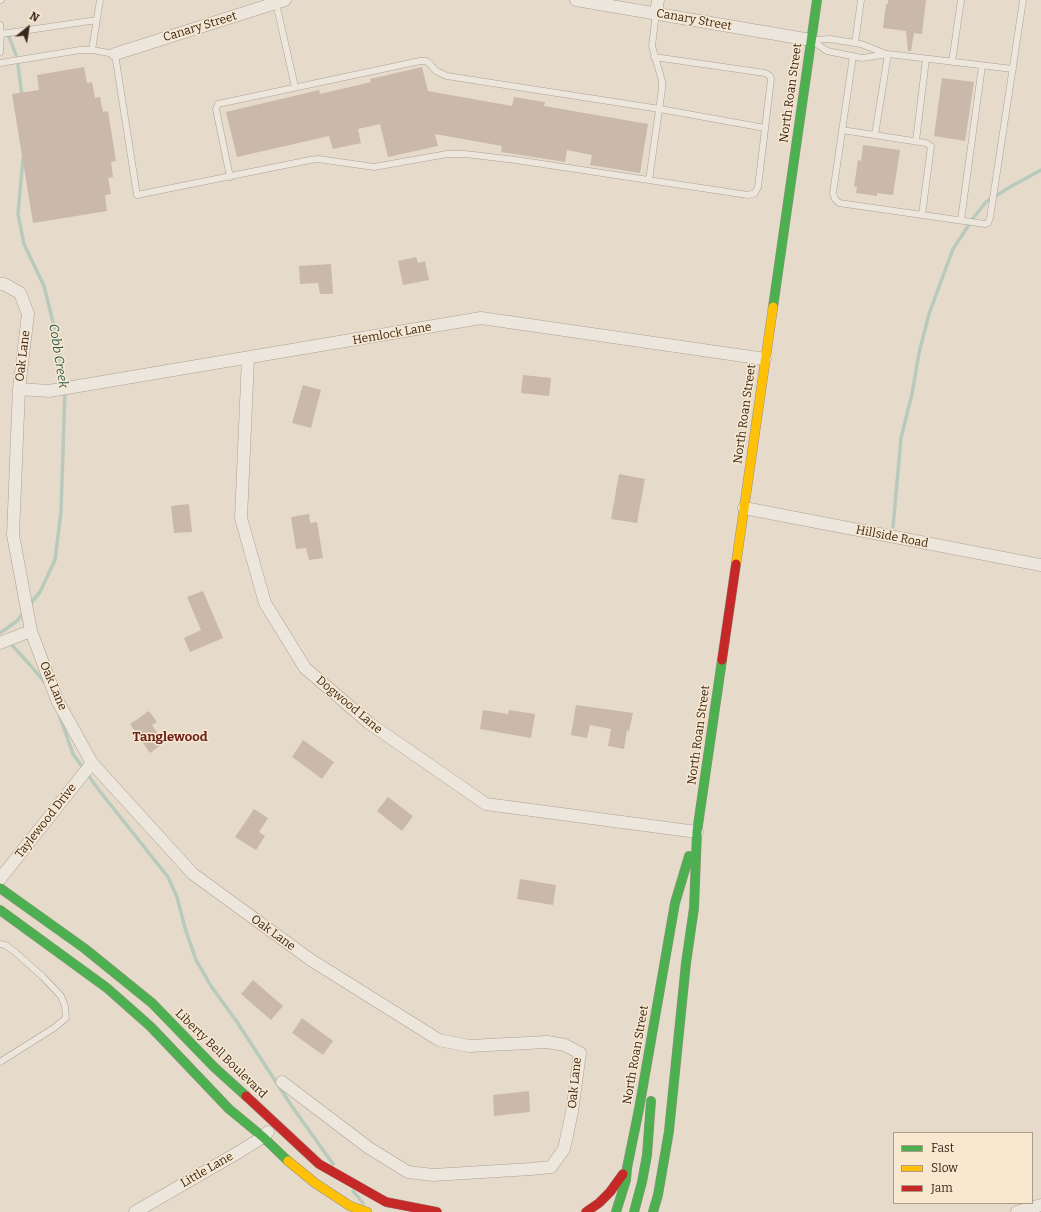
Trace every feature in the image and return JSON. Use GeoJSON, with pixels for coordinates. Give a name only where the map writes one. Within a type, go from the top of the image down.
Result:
{"type":"FeatureCollection","features":[{"type":"Feature","properties":{"kind":"main road","name":"North Roan Street"},"geometry":{"type":"LineString","coordinates":[[653,1212],[658,1195],[669,1131],[686,963],[694,908],[697,832],[817,0]]}},
{"type":"Feature","properties":{"kind":"main road","name":"North Roan Street"},"geometry":{"type":"LineString","coordinates":[[616,1212],[626,1180],[675,903],[697,832]]}},
{"type":"Feature","properties":{"kind":"main road","name":"Liberty Bell Boulevard"},"geometry":{"type":"LineString","coordinates":[[0,888],[84,948],[152,1003],[214,1067],[320,1164],[386,1202],[437,1212]]}},
{"type":"Feature","properties":{"kind":"main road"},"geometry":{"type":"LineString","coordinates":[[0,910],[107,988],[154,1030],[229,1109],[263,1137],[296,1168],[315,1183],[350,1206],[366,1212]]}},
{"type":"Feature","properties":{"kind":"main road"},"geometry":{"type":"LineString","coordinates":[[634,1212],[647,1155],[651,1102],[646,1066]]}},
{"type":"Feature","properties":{"kind":"main road"},"geometry":{"type":"LineString","coordinates":[[586,1212],[599,1203],[610,1192],[627,1168]]}},
{"type":"Feature","properties":{"kind":"main road"},"geometry":{"type":"LineString","coordinates":[[658,1195],[659,1212]]}},
{"type":"Feature","properties":{"kind":"street","name":"Canary Street"},"geometry":{"type":"LineString","coordinates":[[576,0],[811,40]]}},
{"type":"Feature","properties":{"kind":"street"},"geometry":{"type":"LineString","coordinates":[[656,13],[658,0]]}},
{"type":"Feature","properties":{"kind":"street","name":"Canary Street"},"geometry":{"type":"LineString","coordinates":[[115,54],[281,2]]}},
{"type":"Feature","properties":{"kind":"street","name":"Oak Lane"},"geometry":{"type":"LineString","coordinates":[[0,284],[4,284],[20,293],[28,314],[19,389],[14,535],[31,631],[57,700],[92,763],[193,874],[311,960],[439,1040],[469,1046],[547,1042],[565,1045],[580,1053],[572,1112],[564,1149],[551,1167],[532,1169],[433,1175],[408,1172],[368,1148],[282,1082]]}},
{"type":"Feature","properties":{"kind":"street","name":"Hemlock Lane"},"geometry":{"type":"LineString","coordinates":[[19,389],[49,391],[481,318],[766,359]]}},
{"type":"Feature","properties":{"kind":"street","name":"Dogwood Lane"},"geometry":{"type":"LineString","coordinates":[[248,358],[241,518],[265,603],[306,668],[369,723],[486,804],[697,832]]}},
{"type":"Feature","properties":{"kind":"street","name":"Hillside Road"},"geometry":{"type":"LineString","coordinates":[[744,508],[1041,565]]}},
{"type":"Feature","properties":{"kind":"street"},"geometry":{"type":"LineString","coordinates":[[0,643],[31,631]]}},
{"type":"Feature","properties":{"kind":"street","name":"Taylewood Drive"},"geometry":{"type":"LineString","coordinates":[[0,879],[92,763]]}},
{"type":"Feature","properties":{"kind":"street"},"geometry":{"type":"LineString","coordinates":[[154,1030],[168,1019]]}},
{"type":"Feature","properties":{"kind":"street","name":"Little Lane"},"geometry":{"type":"LineString","coordinates":[[136,1212],[263,1137],[276,1124]]}},
{"type":"Feature","properties":{"kind":"street"},"geometry":{"type":"LineString","coordinates":[[1017,1212],[1041,1204]]}},
{"type":"Feature","properties":{"kind":"lane"},"geometry":{"type":"LineString","coordinates":[[92,50],[100,0]]}},
{"type":"Feature","properties":{"kind":"lane"},"geometry":{"type":"LineString","coordinates":[[855,43],[861,0]]}},
{"type":"Feature","properties":{"kind":"lane"},"geometry":{"type":"LineString","coordinates":[[952,62],[960,0]]}},
{"type":"Feature","properties":{"kind":"lane"},"geometry":{"type":"LineString","coordinates":[[853,56],[833,193],[835,199],[839,202],[985,224],[988,223],[990,218],[1023,0]]}},
{"type":"Feature","properties":{"kind":"lane"},"geometry":{"type":"LineString","coordinates":[[281,2],[296,87]]}},
{"type":"Feature","properties":{"kind":"lane"},"geometry":{"type":"LineString","coordinates":[[649,180],[663,85],[652,46],[656,13]]}},
{"type":"Feature","properties":{"kind":"lane"},"geometry":{"type":"LineString","coordinates":[[1,34],[97,20]]}},
{"type":"Feature","properties":{"kind":"lane"},"geometry":{"type":"LineString","coordinates":[[0,25],[0,52]]}},
{"type":"Feature","properties":{"kind":"lane"},"geometry":{"type":"LineString","coordinates":[[811,40],[830,39],[861,44],[888,54],[1013,69]]}},
{"type":"Feature","properties":{"kind":"lane"},"geometry":{"type":"LineString","coordinates":[[811,40],[827,51],[862,58],[888,54]]}},
{"type":"Feature","properties":{"kind":"lane"},"geometry":{"type":"LineString","coordinates":[[0,63],[80,50],[92,50],[115,54],[137,195],[318,160],[374,167],[435,155],[459,154],[516,160],[751,195],[755,193],[758,186],[771,79],[769,74],[654,57]]}},
{"type":"Feature","properties":{"kind":"lane"},"geometry":{"type":"LineString","coordinates":[[875,135],[888,54]]}},
{"type":"Feature","properties":{"kind":"lane"},"geometry":{"type":"LineString","coordinates":[[916,141],[926,59]]}},
{"type":"Feature","properties":{"kind":"lane"},"geometry":{"type":"LineString","coordinates":[[230,176],[216,106],[221,103],[420,61],[426,61],[436,71],[447,76],[660,109],[765,128]]}},
{"type":"Feature","properties":{"kind":"lane"},"geometry":{"type":"LineString","coordinates":[[961,220],[982,66]]}},
{"type":"Feature","properties":{"kind":"lane"},"geometry":{"type":"LineString","coordinates":[[842,130],[929,144],[932,148],[922,215]]}},
{"type":"Feature","properties":{"kind":"lane"},"geometry":{"type":"LineString","coordinates":[[0,944],[5,945],[15,952],[61,996],[65,1006],[66,1018],[54,1028],[0,1062]]}},
{"type":"Feature","properties":{"kind":"building"},"geometry":{"type":"Polygon","coordinates":[[[888,0],[926,0],[922,34],[914,33],[911,51],[908,51],[906,31],[883,28],[888,0]]]}},
{"type":"Feature","properties":{"kind":"building"},"geometry":{"type":"Polygon","coordinates":[[[84,67],[87,83],[92,82],[95,98],[100,97],[103,112],[108,111],[116,161],[111,162],[113,177],[108,178],[111,194],[105,195],[107,211],[33,223],[12,94],[39,90],[37,75],[84,67]]]}},
{"type":"Feature","properties":{"kind":"building"},"geometry":{"type":"Polygon","coordinates":[[[422,67],[428,91],[512,106],[514,97],[545,102],[544,106],[648,124],[640,173],[590,165],[592,155],[567,150],[565,162],[501,152],[502,146],[435,134],[438,146],[388,157],[380,124],[358,129],[361,143],[333,149],[329,136],[237,157],[226,112],[319,90],[320,94],[371,82],[370,79],[422,67]]]}},
{"type":"Feature","properties":{"kind":"building"},"geometry":{"type":"Polygon","coordinates":[[[942,78],[974,82],[965,141],[934,136],[942,78]]]}},
{"type":"Feature","properties":{"kind":"building"},"geometry":{"type":"Polygon","coordinates":[[[863,145],[900,150],[893,195],[877,193],[877,196],[856,193],[857,187],[854,186],[858,160],[861,161],[863,145]]]}},
{"type":"Feature","properties":{"kind":"building"},"geometry":{"type":"Polygon","coordinates":[[[416,257],[418,263],[425,261],[429,280],[403,285],[398,261],[416,257]]]}},
{"type":"Feature","properties":{"kind":"building"},"geometry":{"type":"Polygon","coordinates":[[[331,264],[333,294],[320,294],[318,283],[300,284],[299,266],[331,264]]]}},
{"type":"Feature","properties":{"kind":"building"},"geometry":{"type":"Polygon","coordinates":[[[523,375],[551,378],[549,396],[521,393],[523,375]]]}},
{"type":"Feature","properties":{"kind":"building"},"geometry":{"type":"Polygon","coordinates":[[[303,385],[321,390],[311,428],[292,423],[303,385]]]}},
{"type":"Feature","properties":{"kind":"building"},"geometry":{"type":"Polygon","coordinates":[[[619,474],[645,479],[637,523],[611,519],[619,474]]]}},
{"type":"Feature","properties":{"kind":"building"},"geometry":{"type":"Polygon","coordinates":[[[189,504],[192,532],[174,533],[171,506],[189,504]]]}},
{"type":"Feature","properties":{"kind":"building"},"geometry":{"type":"Polygon","coordinates":[[[309,514],[310,523],[317,522],[323,558],[309,560],[306,548],[296,549],[291,517],[309,514]]]}},
{"type":"Feature","properties":{"kind":"building"},"geometry":{"type":"Polygon","coordinates":[[[203,591],[223,638],[190,652],[184,638],[201,630],[187,597],[203,591]]]}},
{"type":"Feature","properties":{"kind":"building"},"geometry":{"type":"Polygon","coordinates":[[[576,705],[633,713],[629,731],[627,730],[624,749],[608,746],[611,729],[590,725],[587,738],[571,735],[576,705]]]}},
{"type":"Feature","properties":{"kind":"building"},"geometry":{"type":"Polygon","coordinates":[[[483,710],[508,714],[509,710],[535,714],[531,738],[480,729],[483,710]]]}},
{"type":"Feature","properties":{"kind":"building"},"geometry":{"type":"Polygon","coordinates":[[[149,711],[157,722],[152,725],[164,743],[150,753],[130,724],[149,711]]]}},
{"type":"Feature","properties":{"kind":"building"},"geometry":{"type":"Polygon","coordinates":[[[303,740],[334,762],[322,779],[292,757],[303,740]]]}},
{"type":"Feature","properties":{"kind":"building"},"geometry":{"type":"Polygon","coordinates":[[[388,797],[413,816],[402,831],[377,811],[388,797]]]}},
{"type":"Feature","properties":{"kind":"building"},"geometry":{"type":"Polygon","coordinates":[[[254,809],[268,818],[259,832],[265,836],[256,850],[235,837],[254,809]]]}},
{"type":"Feature","properties":{"kind":"building"},"geometry":{"type":"Polygon","coordinates":[[[520,879],[556,885],[553,905],[517,899],[520,879]]]}},
{"type":"Feature","properties":{"kind":"building"},"geometry":{"type":"Polygon","coordinates":[[[253,980],[283,1006],[271,1020],[241,994],[253,980]]]}},
{"type":"Feature","properties":{"kind":"building"},"geometry":{"type":"Polygon","coordinates":[[[302,1018],[333,1041],[323,1055],[292,1033],[302,1018]]]}},
{"type":"Feature","properties":{"kind":"building"},"geometry":{"type":"Polygon","coordinates":[[[529,1091],[530,1112],[494,1116],[493,1095],[529,1091]]]}},
{"type":"Feature","properties":{"kind":"waterway","name":"Cobb Creek"},"geometry":{"type":"LineString","coordinates":[[8,34],[16,55]]}},
{"type":"Feature","properties":{"kind":"waterway","name":"Cobb Creek"},"geometry":{"type":"LineString","coordinates":[[18,65],[22,96]]}},
{"type":"Feature","properties":{"kind":"waterway","name":"Cobb Creek"},"geometry":{"type":"LineString","coordinates":[[23,158],[18,214],[24,244],[44,286],[55,330],[65,388],[61,512],[55,560],[40,592],[29,605]]}},
{"type":"Feature","properties":{"kind":"waterway"},"geometry":{"type":"LineString","coordinates":[[893,527],[901,438],[912,394],[919,353],[929,314],[953,249],[974,217],[986,202],[1041,170]]}},
{"type":"Feature","properties":{"kind":"waterway","name":"Cobb Creek"},"geometry":{"type":"LineString","coordinates":[[0,633],[17,621],[24,612]]}},
{"type":"Feature","properties":{"kind":"waterway"},"geometry":{"type":"LineString","coordinates":[[9,642],[46,684]]}},
{"type":"Feature","properties":{"kind":"waterway"},"geometry":{"type":"LineString","coordinates":[[60,717],[73,754],[98,789],[168,877],[177,897],[185,928],[196,960],[211,986],[237,1022],[291,1105],[333,1164]]}},
{"type":"Feature","properties":{"kind":"waterway"},"geometry":{"type":"LineString","coordinates":[[353,1191],[363,1203]]}},
{"type":"Feature","properties":{"kind":"traffic: fast"},"geometry":{"type":"LineString","coordinates":[[773,307],[817,0]]}},
{"type":"Feature","properties":{"kind":"traffic: fast"},"geometry":{"type":"LineString","coordinates":[[653,1212],[658,1195],[669,1131],[686,963],[694,908],[697,832],[722,660]]}},
{"type":"Feature","properties":{"kind":"traffic: fast"},"geometry":{"type":"LineString","coordinates":[[616,1212],[626,1180],[675,903],[689,856]]}},
{"type":"Feature","properties":{"kind":"traffic: fast"},"geometry":{"type":"LineString","coordinates":[[0,888],[84,948],[152,1003],[214,1067],[246,1096]]}},
{"type":"Feature","properties":{"kind":"traffic: fast"},"geometry":{"type":"LineString","coordinates":[[0,910],[107,988],[151,1027],[229,1109],[263,1137],[288,1161]]}},
{"type":"Feature","properties":{"kind":"traffic: fast"},"geometry":{"type":"LineString","coordinates":[[634,1212],[647,1155],[651,1101]]}},
{"type":"Feature","properties":{"kind":"traffic: slow"},"geometry":{"type":"LineString","coordinates":[[736,564],[773,307]]}},
{"type":"Feature","properties":{"kind":"traffic: slow"},"geometry":{"type":"LineString","coordinates":[[288,1161],[315,1183],[350,1206],[367,1212]]}},
{"type":"Feature","properties":{"kind":"traffic: jam"},"geometry":{"type":"LineString","coordinates":[[722,660],[736,564]]}},
{"type":"Feature","properties":{"kind":"traffic: jam"},"geometry":{"type":"LineString","coordinates":[[246,1096],[319,1164],[386,1202],[437,1212]]}},
{"type":"Feature","properties":{"kind":"traffic: jam"},"geometry":{"type":"LineString","coordinates":[[586,1212],[599,1203],[610,1192],[623,1174]]}},
{"type":"Feature","properties":{"kind":"district","name":"Tanglewood"},"geometry":{"type":"Point","coordinates":[170,737]}}]}
